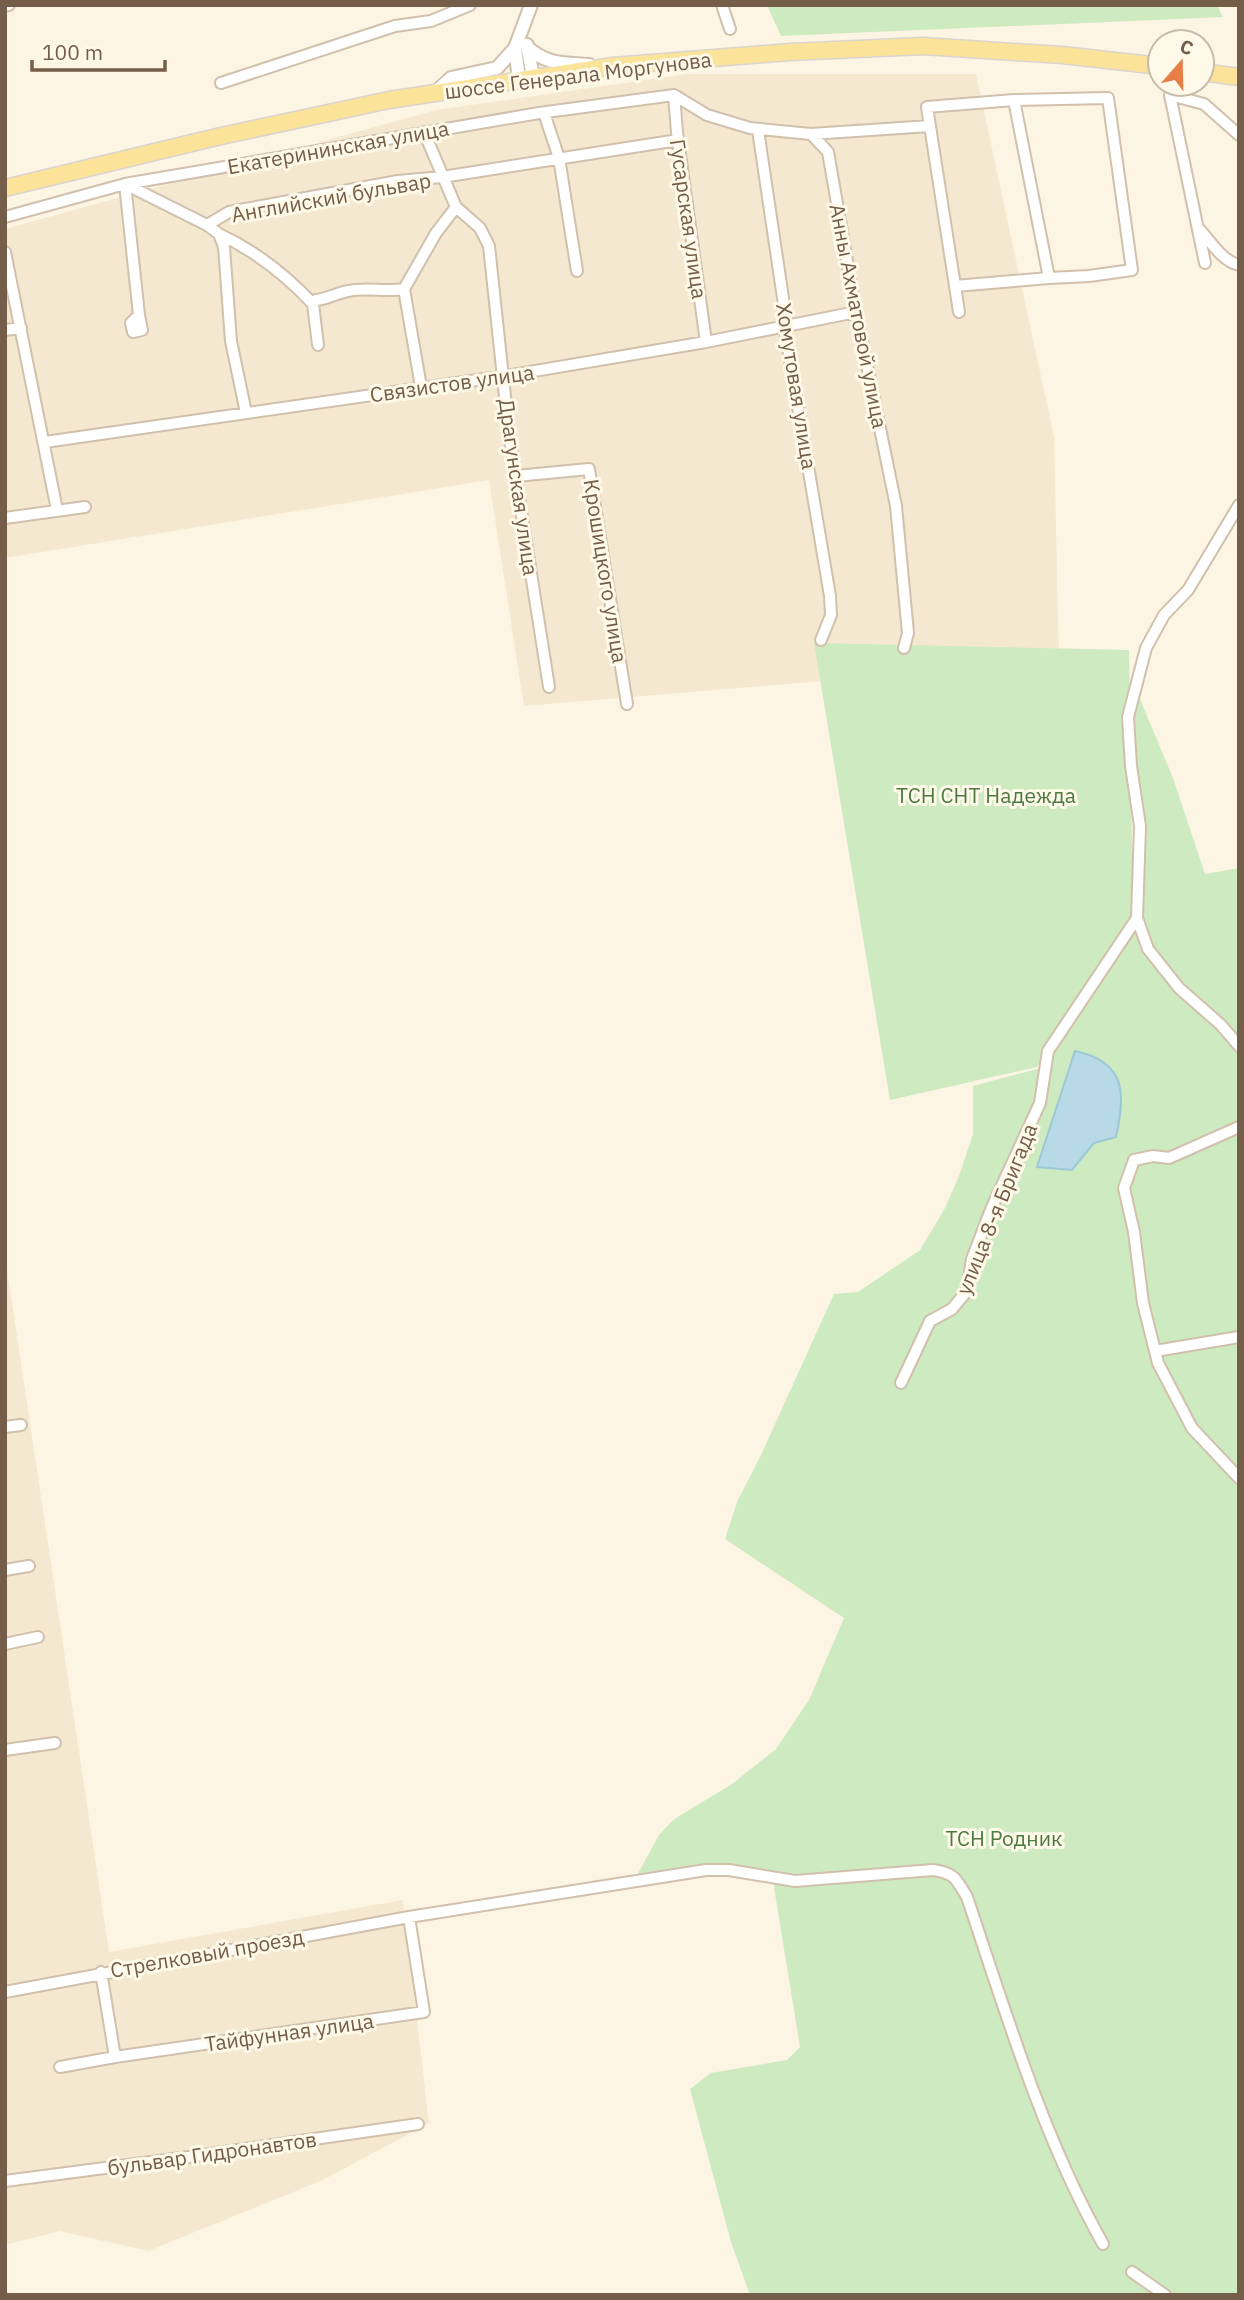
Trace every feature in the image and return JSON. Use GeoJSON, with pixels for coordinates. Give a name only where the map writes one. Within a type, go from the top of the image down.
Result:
{"type":"FeatureCollection","features":[{"type":"Feature","properties":{"kind":"main road","name":"шоссе Генерала Моргунова"},"geometry":{"type":"LineString","coordinates":[[5,188],[221,136],[436,92],[613,66],[790,52],[923,46],[1062,55],[1146,64]]}},
{"type":"Feature","properties":{"kind":"main road"},"geometry":{"type":"LineString","coordinates":[[1216,74],[1239,77]]}},
{"type":"Feature","properties":{"kind":"street"},"geometry":{"type":"LineString","coordinates":[[221,83],[396,26],[431,21],[470,5]]}},
{"type":"Feature","properties":{"kind":"street"},"geometry":{"type":"LineString","coordinates":[[526,78],[521,48],[531,5]]}},
{"type":"Feature","properties":{"kind":"street"},"geometry":{"type":"LineString","coordinates":[[722,5],[730,29]]}},
{"type":"Feature","properties":{"kind":"street"},"geometry":{"type":"LineString","coordinates":[[521,48],[540,58],[561,63],[613,66]]}},
{"type":"Feature","properties":{"kind":"street"},"geometry":{"type":"LineString","coordinates":[[436,92],[452,78],[497,68],[521,48]]}},
{"type":"Feature","properties":{"kind":"street"},"geometry":{"type":"LineString","coordinates":[[674,95],[707,115],[758,130],[811,134],[930,126]]}},
{"type":"Feature","properties":{"kind":"street","name":"Екатерининская улица"},"geometry":{"type":"LineString","coordinates":[[5,217],[125,184],[424,132],[674,95]]}},
{"type":"Feature","properties":{"kind":"street","name":"Гусарская улица"},"geometry":{"type":"LineString","coordinates":[[674,95],[706,342]]}},
{"type":"Feature","properties":{"kind":"street"},"geometry":{"type":"LineString","coordinates":[[1205,263],[1171,95],[1204,104],[1239,135]]}},
{"type":"Feature","properties":{"kind":"street"},"geometry":{"type":"LineString","coordinates":[[955,286],[1089,276],[1132,270],[1108,98],[1014,100],[927,107],[959,312]]}},
{"type":"Feature","properties":{"kind":"street"},"geometry":{"type":"LineString","coordinates":[[1014,100],[1049,278]]}},
{"type":"Feature","properties":{"kind":"street"},"geometry":{"type":"LineString","coordinates":[[544,113],[559,158],[577,271]]}},
{"type":"Feature","properties":{"kind":"street","name":"Хомутовая улица"},"geometry":{"type":"LineString","coordinates":[[758,130],[787,325],[785,330],[830,596],[831,615],[821,640]]}},
{"type":"Feature","properties":{"kind":"street","name":"Драгунская улица"},"geometry":{"type":"LineString","coordinates":[[424,132],[456,207],[480,228],[489,246],[505,376],[509,434],[549,687]]}},
{"type":"Feature","properties":{"kind":"street","name":"Анны Ахматовой улица"},"geometry":{"type":"LineString","coordinates":[[811,134],[828,152],[856,312],[896,506],[908,633],[904,648]]}},
{"type":"Feature","properties":{"kind":"street","name":"Английский бульвар"},"geometry":{"type":"LineString","coordinates":[[125,184],[207,225],[229,212],[398,181],[442,177],[678,140]]}},
{"type":"Feature","properties":{"kind":"street"},"geometry":{"type":"LineString","coordinates":[[125,184],[139,316]]}},
{"type":"Feature","properties":{"kind":"street"},"geometry":{"type":"LineString","coordinates":[[421,387],[404,289],[436,233],[456,207]]}},
{"type":"Feature","properties":{"kind":"street"},"geometry":{"type":"LineString","coordinates":[[207,225],[280,272],[313,304],[318,345]]}},
{"type":"Feature","properties":{"kind":"street"},"geometry":{"type":"LineString","coordinates":[[1198,228],[1222,255],[1239,265]]}},
{"type":"Feature","properties":{"kind":"street"},"geometry":{"type":"LineString","coordinates":[[219,234],[224,247],[231,341],[246,413]]}},
{"type":"Feature","properties":{"kind":"street"},"geometry":{"type":"LineString","coordinates":[[5,252],[57,510]]}},
{"type":"Feature","properties":{"kind":"street"},"geometry":{"type":"LineString","coordinates":[[313,304],[316,300],[347,291],[372,288],[388,291],[404,289]]}},
{"type":"Feature","properties":{"kind":"street","name":"Связистов улица"},"geometry":{"type":"LineString","coordinates":[[45,442],[505,376],[706,342],[856,312]]}},
{"type":"Feature","properties":{"kind":"street"},"geometry":{"type":"LineString","coordinates":[[5,330],[21,328]]}},
{"type":"Feature","properties":{"kind":"street","name":"Крошицкого улица"},"geometry":{"type":"LineString","coordinates":[[516,476],[589,468],[627,704]]}},
{"type":"Feature","properties":{"kind":"street"},"geometry":{"type":"LineString","coordinates":[[1239,505],[1188,590],[1164,615],[1146,648],[1128,717],[1131,766],[1140,826],[1137,918],[1148,949],[1179,988],[1221,1025],[1239,1046]]}},
{"type":"Feature","properties":{"kind":"street"},"geometry":{"type":"LineString","coordinates":[[5,518],[85,507]]}},
{"type":"Feature","properties":{"kind":"street","name":"улица 8-я Бригада"},"geometry":{"type":"LineString","coordinates":[[901,1382],[930,1321],[952,1309],[967,1291],[972,1259],[992,1207],[1040,1103],[1048,1051],[1137,918]]}},
{"type":"Feature","properties":{"kind":"street"},"geometry":{"type":"LineString","coordinates":[[1239,1127],[1169,1158],[1153,1156],[1134,1160],[1124,1188],[1134,1232],[1143,1303],[1158,1363],[1192,1428],[1239,1478]]}},
{"type":"Feature","properties":{"kind":"street"},"geometry":{"type":"LineString","coordinates":[[1155,1351],[1239,1338]]}},
{"type":"Feature","properties":{"kind":"street"},"geometry":{"type":"LineString","coordinates":[[5,1427],[21,1424]]}},
{"type":"Feature","properties":{"kind":"street"},"geometry":{"type":"LineString","coordinates":[[5,1570],[29,1566]]}},
{"type":"Feature","properties":{"kind":"street"},"geometry":{"type":"LineString","coordinates":[[5,1644],[38,1637]]}},
{"type":"Feature","properties":{"kind":"street"},"geometry":{"type":"LineString","coordinates":[[5,1750],[55,1743]]}},
{"type":"Feature","properties":{"kind":"street","name":"Стрелковый проезд"},"geometry":{"type":"LineString","coordinates":[[5,1992],[101,1972],[409,1917],[706,1870],[729,1870],[795,1881],[933,1870],[948,1872],[956,1879],[967,1897],[1021,2055],[1051,2133],[1082,2207],[1103,2245]]}},
{"type":"Feature","properties":{"kind":"street","name":"Тайфунная улица"},"geometry":{"type":"LineString","coordinates":[[60,2067],[424,2012],[409,1917]]}},
{"type":"Feature","properties":{"kind":"street"},"geometry":{"type":"LineString","coordinates":[[101,1972],[115,2057]]}},
{"type":"Feature","properties":{"kind":"street","name":"бульвар Гидронавтов"},"geometry":{"type":"LineString","coordinates":[[5,2181],[418,2123]]}},
{"type":"Feature","properties":{"kind":"street"},"geometry":{"type":"LineString","coordinates":[[1132,2272],[1165,2295]]}},
{"type":"Feature","properties":{"kind":"shaded area"},"geometry":{"type":"Polygon","coordinates":[[[687,74],[976,74],[1054,437],[1059,661],[524,706],[489,480],[5,558],[5,229],[436,110],[687,74]]]}},
{"type":"Feature","properties":{"kind":"shaded area"},"geometry":{"type":"Polygon","coordinates":[[[5,1256],[109,1952],[403,1900],[429,2123],[323,2180],[148,2251],[60,2231],[5,2245],[5,1256]]]}},
{"type":"Feature","properties":{"kind":"green space"},"geometry":{"type":"Polygon","coordinates":[[[767,5],[1217,5],[1223,17],[781,36],[767,5]]]}},
{"type":"Feature","properties":{"kind":"green space","name":"ТСН СНТ Надежда"},"geometry":{"type":"Polygon","coordinates":[[[814,643],[1129,650],[1133,919],[1037,1067],[890,1100],[814,643]]]}},
{"type":"Feature","properties":{"kind":"green space","name":"ТСН Родник"},"geometry":{"type":"Polygon","coordinates":[[[1132,680],[1173,778],[1205,874],[1239,868],[1239,2295],[750,2295],[731,2242],[690,2089],[711,2073],[787,2060],[800,2047],[772,1875],[713,1867],[635,1879],[659,1835],[673,1820],[732,1784],[776,1749],[809,1700],[844,1618],[725,1539],[737,1502],[834,1294],[858,1292],[920,1250],[944,1210],[973,1134],[973,1086],[1041,1068],[1134,927],[1132,680]]]}},
{"type":"Feature","properties":{"kind":"water"},"geometry":{"type":"Polygon","coordinates":[[[1075,1051],[1092,1056],[1113,1071],[1121,1093],[1116,1137],[1094,1143],[1072,1170],[1037,1167],[1075,1051]]]}}]}
